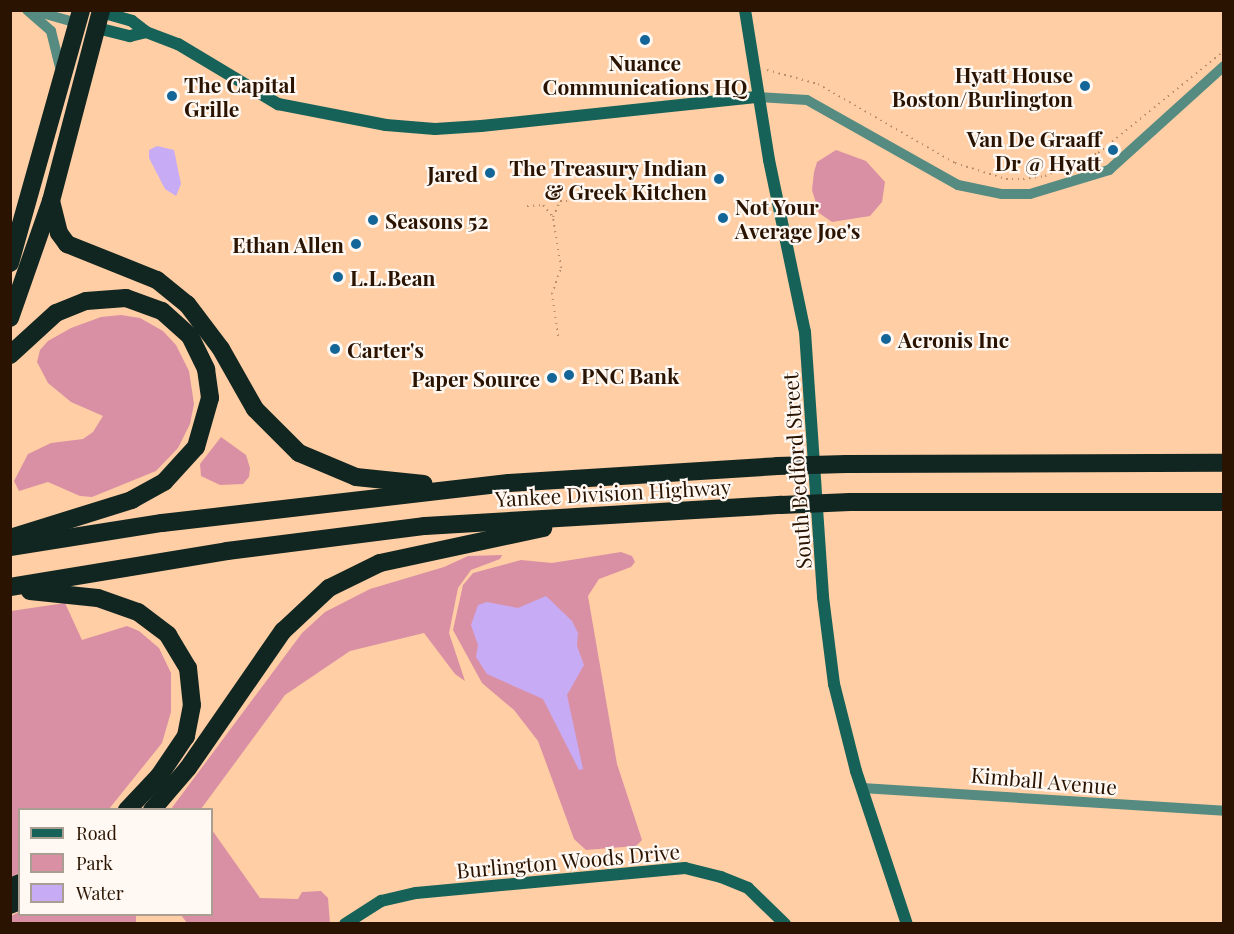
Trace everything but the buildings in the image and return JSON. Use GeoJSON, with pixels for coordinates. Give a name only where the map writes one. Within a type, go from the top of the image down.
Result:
{"type":"FeatureCollection","features":[{"type":"Feature","properties":{"kind":"highway"},"geometry":{"type":"LineString","coordinates":[[10,263],[79,17],[98,15],[51,201],[10,318]]}},
{"type":"Feature","properties":{"kind":"highway"},"geometry":{"type":"LineString","coordinates":[[10,226],[33,183]]}},
{"type":"Feature","properties":{"kind":"highway"},"geometry":{"type":"LineString","coordinates":[[51,201],[59,232],[67,244],[157,280],[187,304],[221,349],[252,404],[299,453],[356,477],[465,488]]}},
{"type":"Feature","properties":{"kind":"highway"},"geometry":{"type":"LineString","coordinates":[[10,355],[33,330],[70,306],[105,298],[138,301],[172,318],[190,336],[206,369],[210,398],[196,447],[164,482],[132,500],[10,538]]}},
{"type":"Feature","properties":{"kind":"highway","name":"Yankee Division Highway"},"geometry":{"type":"LineString","coordinates":[[10,547],[162,523],[465,488],[777,466],[1224,463]]}},
{"type":"Feature","properties":{"kind":"highway","name":"Yankee Division Highway"},"geometry":{"type":"LineString","coordinates":[[10,589],[227,551],[425,526],[850,502],[1224,502]]}},
{"type":"Feature","properties":{"kind":"highway"},"geometry":{"type":"LineString","coordinates":[[154,808],[188,768],[289,623],[338,583],[400,558],[617,514]]}},
{"type":"Feature","properties":{"kind":"highway"},"geometry":{"type":"LineString","coordinates":[[10,589],[82,595],[114,602],[154,623],[183,657],[192,695],[186,736],[170,762],[129,808]]}},
{"type":"Feature","properties":{"kind":"main road","name":"South Bedford Street"},"geometry":{"type":"LineString","coordinates":[[745,10],[758,97],[807,352],[829,652],[839,708],[862,788],[908,924]]}},
{"type":"Feature","properties":{"kind":"main road"},"geometry":{"type":"LineString","coordinates":[[98,15],[132,21],[146,32],[184,47],[279,104],[408,127],[451,128],[636,113],[758,97]]}},
{"type":"Feature","properties":{"kind":"main road","name":"Burlington Woods Drive"},"geometry":{"type":"LineString","coordinates":[[345,924],[381,900],[416,893],[685,868],[721,876],[748,888],[785,924]]}},
{"type":"Feature","properties":{"kind":"street"},"geometry":{"type":"LineString","coordinates":[[29,10],[79,17]]}},
{"type":"Feature","properties":{"kind":"street"},"geometry":{"type":"LineString","coordinates":[[29,10],[53,35],[60,58],[60,80]]}},
{"type":"Feature","properties":{"kind":"street"},"geometry":{"type":"LineString","coordinates":[[758,97],[807,100],[958,184],[1002,194],[1030,194],[1109,170],[1224,66]]}},
{"type":"Feature","properties":{"kind":"street","name":"Kimball Avenue"},"geometry":{"type":"LineString","coordinates":[[862,788],[1224,812]]}},
{"type":"Feature","properties":{"kind":"path"},"geometry":{"type":"LineString","coordinates":[[754,70],[783,72],[812,81],[955,163],[1006,179],[1023,180],[1045,176],[1098,153],[1224,51]]}},
{"type":"Feature","properties":{"kind":"path"},"geometry":{"type":"LineString","coordinates":[[553,217],[560,201],[567,201]]}},
{"type":"Feature","properties":{"kind":"path"},"geometry":{"type":"LineString","coordinates":[[527,206],[543,205],[553,217],[561,268],[552,294],[558,336]]}},
{"type":"Feature","properties":{"kind":"green space"},"geometry":{"type":"Polygon","coordinates":[[[836,150],[866,161],[885,182],[882,202],[870,216],[832,222],[819,213],[812,190],[814,172],[817,162],[836,150]]]}},
{"type":"Feature","properties":{"kind":"green space"},"geometry":{"type":"Polygon","coordinates":[[[121,315],[140,318],[163,331],[176,345],[189,371],[194,404],[190,424],[178,448],[156,471],[92,497],[80,496],[48,482],[19,491],[14,481],[28,454],[51,443],[83,439],[93,432],[103,416],[71,402],[48,383],[37,362],[40,350],[48,341],[71,328],[101,317],[121,315]]]}},
{"type":"Feature","properties":{"kind":"green space"},"geometry":{"type":"Polygon","coordinates":[[[221,437],[246,455],[250,468],[249,477],[243,484],[220,485],[201,476],[200,464],[221,437]]]}},
{"type":"Feature","properties":{"kind":"green space"},"geometry":{"type":"Polygon","coordinates":[[[621,552],[632,556],[635,562],[631,567],[599,579],[588,596],[617,764],[642,840],[636,846],[586,850],[574,839],[538,741],[514,710],[482,683],[453,630],[463,585],[473,573],[521,560],[552,563],[621,552]]]}},
{"type":"Feature","properties":{"kind":"green space"},"geometry":{"type":"Polygon","coordinates":[[[502,555],[500,559],[471,570],[458,588],[449,633],[465,681],[455,674],[424,633],[350,651],[285,695],[202,808],[172,808],[302,633],[325,612],[370,589],[444,567],[468,556],[502,555]]]}},
{"type":"Feature","properties":{"kind":"green space"},"geometry":{"type":"Polygon","coordinates":[[[65,603],[82,640],[127,626],[139,631],[159,648],[171,673],[171,712],[162,743],[110,808],[18,808],[18,874],[11,877],[11,611],[65,603]]]}},
{"type":"Feature","properties":{"kind":"green space"},"geometry":{"type":"Polygon","coordinates":[[[213,831],[260,898],[298,899],[302,892],[321,891],[328,898],[330,923],[187,923],[182,916],[213,916],[213,831]]]}},
{"type":"Feature","properties":{"kind":"green space"},"geometry":{"type":"Polygon","coordinates":[[[18,912],[18,916],[136,916],[136,923],[11,923],[11,916],[18,912]]]}},
{"type":"Feature","properties":{"kind":"water"},"geometry":{"type":"Polygon","coordinates":[[[157,146],[174,150],[181,184],[176,196],[165,189],[149,158],[149,150],[157,146]]]}},
{"type":"Feature","properties":{"kind":"water"},"geometry":{"type":"Polygon","coordinates":[[[546,596],[572,621],[578,633],[577,646],[584,665],[567,695],[583,769],[579,770],[543,699],[487,674],[476,657],[478,645],[471,625],[478,605],[487,602],[518,608],[546,596]]]}},
{"type":"Feature","properties":{"kind":"place","name":"Nuance Communications HQ"},"geometry":{"type":"Point","coordinates":[645,40]}},
{"type":"Feature","properties":{"kind":"place","name":"Hyatt House Boston/Burlington"},"geometry":{"type":"Point","coordinates":[1085,86]}},
{"type":"Feature","properties":{"kind":"place","name":"The Capital Grille"},"geometry":{"type":"Point","coordinates":[172,96]}},
{"type":"Feature","properties":{"kind":"place","name":"Van De Graaff Dr @ Hyatt"},"geometry":{"type":"Point","coordinates":[1113,150]}},
{"type":"Feature","properties":{"kind":"place","name":"Jared"},"geometry":{"type":"Point","coordinates":[490,173]}},
{"type":"Feature","properties":{"kind":"place","name":"The Treasury Indian & Greek Kitchen"},"geometry":{"type":"Point","coordinates":[719,179]}},
{"type":"Feature","properties":{"kind":"place","name":"Not Your Average Joe's"},"geometry":{"type":"Point","coordinates":[723,218]}},
{"type":"Feature","properties":{"kind":"place","name":"Seasons 52"},"geometry":{"type":"Point","coordinates":[373,220]}},
{"type":"Feature","properties":{"kind":"place","name":"Ethan Allen"},"geometry":{"type":"Point","coordinates":[356,244]}},
{"type":"Feature","properties":{"kind":"place","name":"L.L.Bean"},"geometry":{"type":"Point","coordinates":[338,277]}},
{"type":"Feature","properties":{"kind":"place","name":"Acronis Inc"},"geometry":{"type":"Point","coordinates":[886,339]}},
{"type":"Feature","properties":{"kind":"place","name":"Carter's"},"geometry":{"type":"Point","coordinates":[335,349]}},
{"type":"Feature","properties":{"kind":"place","name":"PNC Bank"},"geometry":{"type":"Point","coordinates":[569,375]}},
{"type":"Feature","properties":{"kind":"place","name":"Paper Source"},"geometry":{"type":"Point","coordinates":[552,378]}}]}
